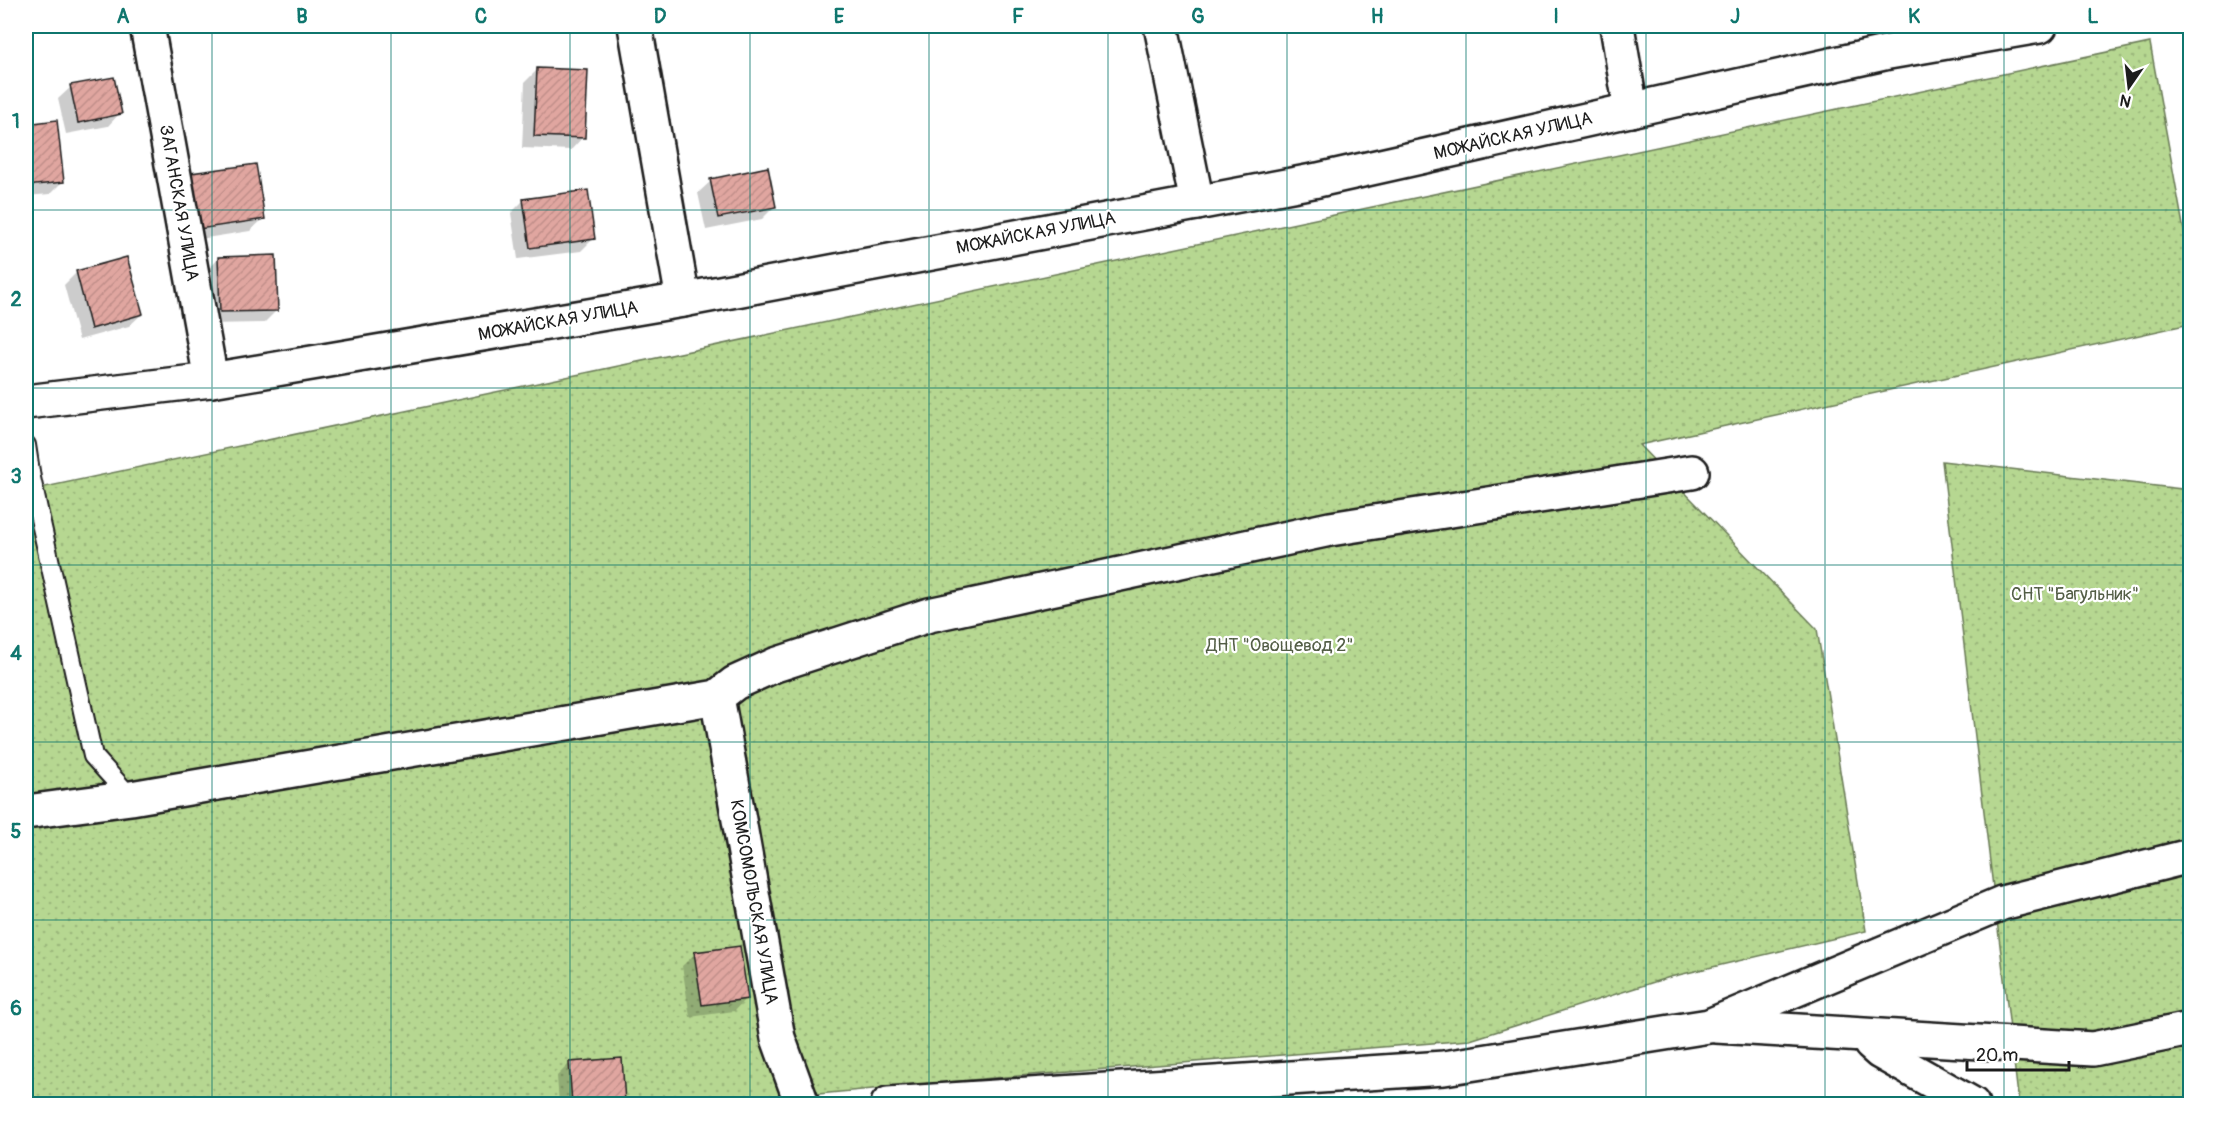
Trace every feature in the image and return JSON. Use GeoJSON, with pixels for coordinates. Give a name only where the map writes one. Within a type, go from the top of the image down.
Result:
{"type":"FeatureCollection","features":[{"type":"Feature","properties":{"kind":"street","name":"ЗАГАНСКАЯ УЛИЦА"},"geometry":{"type":"LineString","coordinates":[[147,26],[211,380]]}},
{"type":"Feature","properties":{"kind":"street"},"geometry":{"type":"LineString","coordinates":[[634,26],[683,300]]}},
{"type":"Feature","properties":{"kind":"street"},"geometry":{"type":"LineString","coordinates":[[1161,26],[1197,203]]}},
{"type":"Feature","properties":{"kind":"street"},"geometry":{"type":"LineString","coordinates":[[1617,26],[1631,110]]}},
{"type":"Feature","properties":{"kind":"street","name":"МОЖАЙСКАЯ УЛИЦА"},"geometry":{"type":"LineString","coordinates":[[26,402],[211,380],[683,300],[1318,180],[1889,52],[2040,26]]}},
{"type":"Feature","properties":{"kind":"street"},"geometry":{"type":"LineString","coordinates":[[26,812],[131,798],[717,697],[735,683],[775,665],[929,615],[1330,529],[1692,472]]}},
{"type":"Feature","properties":{"kind":"street","name":"КОМСОМОЛЬСКАЯ УЛИЦА"},"geometry":{"type":"LineString","coordinates":[[717,697],[778,1038],[802,1104]]}},
{"type":"Feature","properties":{"kind":"street"},"geometry":{"type":"LineString","coordinates":[[1709,1026],[2001,903],[2190,856]]}},
{"type":"Feature","properties":{"kind":"street"},"geometry":{"type":"LineString","coordinates":[[888,1104],[1444,1068],[1709,1026],[2093,1049],[2190,1029]]}},
{"type":"Feature","properties":{"kind":"street"},"geometry":{"type":"LineString","coordinates":[[1871,1036],[1871,1044],[1880,1052],[1972,1104]]}},
{"type":"Feature","properties":{"kind":"lane"},"geometry":{"type":"LineString","coordinates":[[26,445],[31,478],[93,756],[131,798]]}},
{"type":"Feature","properties":{"kind":"green space","name":"ДНТ \"Овощевод 2\""},"geometry":{"type":"Polygon","coordinates":[[[2150,43],[2190,264],[2190,324],[1639,445],[1817,629],[1866,931],[1670,977],[1470,1040],[993,1078],[709,1104],[26,1104],[26,491],[2150,43]]]}},
{"type":"Feature","properties":{"kind":"green space","name":"СНТ \"Багульник\""},"geometry":{"type":"Polygon","coordinates":[[[1942,461],[2190,490],[2190,1104],[2019,1104],[1942,461]]]}},
{"type":"Feature","properties":{"kind":"building"},"geometry":{"type":"Polygon","coordinates":[[[537,68],[588,70],[585,138],[534,136],[537,68]]]}},
{"type":"Feature","properties":{"kind":"building"},"geometry":{"type":"Polygon","coordinates":[[[114,77],[122,114],[78,123],[70,85],[114,77]]]}},
{"type":"Feature","properties":{"kind":"building"},"geometry":{"type":"Polygon","coordinates":[[[57,120],[64,182],[26,186],[26,124],[57,120]]]}},
{"type":"Feature","properties":{"kind":"building"},"geometry":{"type":"Polygon","coordinates":[[[256,164],[265,219],[199,229],[191,173],[256,164]]]}},
{"type":"Feature","properties":{"kind":"building"},"geometry":{"type":"Polygon","coordinates":[[[768,167],[776,207],[718,218],[710,179],[768,167]]]}},
{"type":"Feature","properties":{"kind":"building"},"geometry":{"type":"Polygon","coordinates":[[[588,190],[595,239],[530,248],[523,199],[588,190]]]}},
{"type":"Feature","properties":{"kind":"building"},"geometry":{"type":"Polygon","coordinates":[[[276,255],[278,311],[220,312],[218,257],[276,255]]]}},
{"type":"Feature","properties":{"kind":"building"},"geometry":{"type":"Polygon","coordinates":[[[127,257],[143,314],[91,329],[76,271],[127,257]]]}},
{"type":"Feature","properties":{"kind":"building"},"geometry":{"type":"Polygon","coordinates":[[[740,946],[748,999],[702,1005],[694,952],[740,946]]]}},
{"type":"Feature","properties":{"kind":"building"},"geometry":{"type":"Polygon","coordinates":[[[622,1058],[625,1102],[572,1104],[569,1062],[622,1058]]]}}]}
